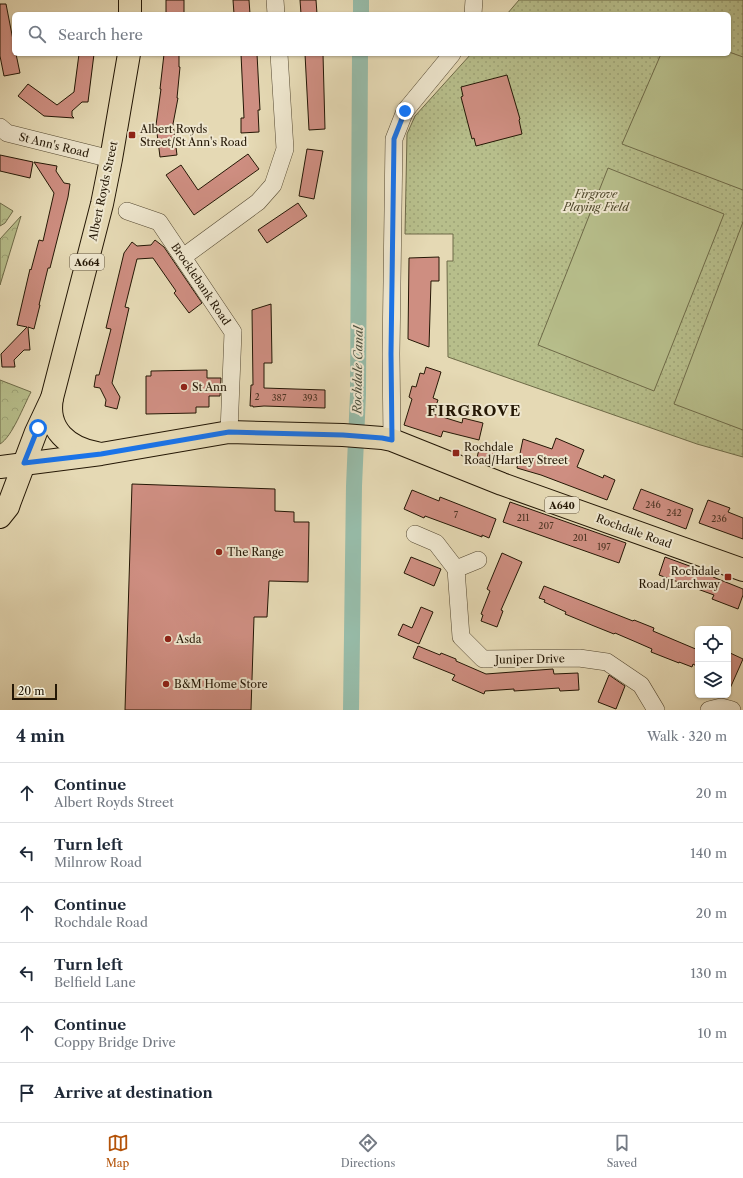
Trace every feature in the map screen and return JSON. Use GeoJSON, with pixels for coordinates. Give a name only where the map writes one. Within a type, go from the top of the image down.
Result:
{"type":"FeatureCollection","features":[{"type":"Feature","properties":{"kind":"main road"},"geometry":{"type":"LineString","coordinates":[[130,0],[130,12]]}},
{"type":"Feature","properties":{"kind":"main road","name":"Albert Royds Street"},"geometry":{"type":"LineString","coordinates":[[24,463],[36,432],[52,398],[101,208],[129,56]]}},
{"type":"Feature","properties":{"kind":"main road","name":"A664"},"geometry":{"type":"LineString","coordinates":[[52,398],[52,418],[65,440],[75,446],[101,454]]}},
{"type":"Feature","properties":{"kind":"main road","name":"Rochdale Road"},"geometry":{"type":"LineString","coordinates":[[229,432],[343,435],[387,439],[502,484],[743,570]]}},
{"type":"Feature","properties":{"kind":"main road","name":"A640"},"geometry":{"type":"LineString","coordinates":[[0,467],[101,454],[229,432]]}},
{"type":"Feature","properties":{"kind":"main road","name":"A664"},"geometry":{"type":"LineString","coordinates":[[0,517],[10,501],[24,463]]}},
{"type":"Feature","properties":{"kind":"street"},"geometry":{"type":"LineString","coordinates":[[275,0],[276,12]]}},
{"type":"Feature","properties":{"kind":"street"},"geometry":{"type":"LineString","coordinates":[[474,0],[474,12]]}},
{"type":"Feature","properties":{"kind":"street"},"geometry":{"type":"LineString","coordinates":[[183,257],[258,202],[274,185],[285,149],[279,56]]}},
{"type":"Feature","properties":{"kind":"street"},"geometry":{"type":"LineString","coordinates":[[387,439],[391,354],[394,139],[405,111],[450,56]]}},
{"type":"Feature","properties":{"kind":"street","name":"St Ann's Road"},"geometry":{"type":"LineString","coordinates":[[0,127],[6,133],[111,159]]}},
{"type":"Feature","properties":{"kind":"street","name":"Brocklebank Road"},"geometry":{"type":"LineString","coordinates":[[127,211],[159,222],[233,332],[229,432]]}},
{"type":"Feature","properties":{"kind":"street"},"geometry":{"type":"LineString","coordinates":[[415,534],[436,543],[456,569],[478,560]]}},
{"type":"Feature","properties":{"kind":"street","name":"Juniper Drive"},"geometry":{"type":"LineString","coordinates":[[456,569],[461,637],[483,659],[579,658],[608,662],[641,685],[656,710]]}},
{"type":"Feature","properties":{"kind":"street"},"geometry":{"type":"LineString","coordinates":[[709,710],[721,707],[732,710]]}},
{"type":"Feature","properties":{"kind":"green space","name":"Firgrove Playing Field"},"geometry":{"type":"Polygon","coordinates":[[[519,0],[743,0],[743,457],[697,444],[448,357],[447,261],[453,261],[453,234],[405,234],[407,134],[415,116],[469,56],[731,56],[731,12],[509,12],[519,0]]]}},
{"type":"Feature","properties":{"kind":"green space"},"geometry":{"type":"Polygon","coordinates":[[[731,53],[743,57],[743,190],[622,144],[660,56],[731,56],[731,53]]]}},
{"type":"Feature","properties":{"kind":"green space"},"geometry":{"type":"Polygon","coordinates":[[[608,168],[724,214],[654,391],[538,345],[608,168]]]}},
{"type":"Feature","properties":{"kind":"green space"},"geometry":{"type":"Polygon","coordinates":[[[0,203],[13,211],[5,223],[0,226],[0,203]]]}},
{"type":"Feature","properties":{"kind":"green space"},"geometry":{"type":"Polygon","coordinates":[[[21,216],[0,285],[0,239],[21,216]]]}},
{"type":"Feature","properties":{"kind":"green space"},"geometry":{"type":"Polygon","coordinates":[[[743,222],[743,430],[674,404],[743,222]]]}},
{"type":"Feature","properties":{"kind":"green space"},"geometry":{"type":"Polygon","coordinates":[[[0,380],[31,392],[9,435],[0,444],[0,380]]]}},
{"type":"Feature","properties":{"kind":"building"},"geometry":{"type":"Polygon","coordinates":[[[166,0],[184,0],[184,12],[166,12],[166,0]]]}},
{"type":"Feature","properties":{"kind":"building"},"geometry":{"type":"Polygon","coordinates":[[[233,0],[249,0],[250,12],[234,12],[233,0]]]}},
{"type":"Feature","properties":{"kind":"building"},"geometry":{"type":"Polygon","coordinates":[[[300,0],[316,0],[317,12],[301,12],[300,0]]]}},
{"type":"Feature","properties":{"kind":"building"},"geometry":{"type":"Polygon","coordinates":[[[0,4],[6,4],[12,35],[12,56],[16,56],[20,73],[4,76],[0,56],[0,4]]]}},
{"type":"Feature","properties":{"kind":"building"},"geometry":{"type":"Polygon","coordinates":[[[79,56],[94,56],[88,102],[82,102],[72,111],[72,116],[74,118],[44,116],[18,96],[28,84],[57,105],[74,92],[79,56]]]}},
{"type":"Feature","properties":{"kind":"building"},"geometry":{"type":"Polygon","coordinates":[[[164,56],[179,56],[180,67],[178,98],[173,124],[177,155],[160,157],[156,125],[164,56]]]}},
{"type":"Feature","properties":{"kind":"building"},"geometry":{"type":"Polygon","coordinates":[[[241,56],[257,56],[260,110],[258,110],[259,132],[241,133],[241,118],[244,118],[241,56]]]}},
{"type":"Feature","properties":{"kind":"building"},"geometry":{"type":"Polygon","coordinates":[[[305,56],[323,56],[325,129],[309,130],[305,56]]]}},
{"type":"Feature","properties":{"kind":"building"},"geometry":{"type":"Polygon","coordinates":[[[507,75],[520,119],[522,134],[476,146],[474,138],[472,139],[461,97],[463,96],[461,87],[507,75]]]}},
{"type":"Feature","properties":{"kind":"building"},"geometry":{"type":"Polygon","coordinates":[[[307,149],[323,151],[314,199],[299,196],[307,149]]]}},
{"type":"Feature","properties":{"kind":"building"},"geometry":{"type":"Polygon","coordinates":[[[248,154],[259,169],[194,215],[166,175],[181,165],[198,190],[248,154]]]}},
{"type":"Feature","properties":{"kind":"building"},"geometry":{"type":"Polygon","coordinates":[[[0,155],[33,162],[30,178],[0,171],[0,155]]]}},
{"type":"Feature","properties":{"kind":"building"},"geometry":{"type":"Polygon","coordinates":[[[34,162],[57,166],[56,171],[64,183],[70,184],[68,197],[50,268],[48,268],[34,329],[28,327],[30,350],[24,350],[14,360],[15,367],[2,367],[1,354],[27,327],[17,325],[30,269],[31,270],[39,240],[43,241],[54,193],[34,162]]]}},
{"type":"Feature","properties":{"kind":"building"},"geometry":{"type":"Polygon","coordinates":[[[298,203],[307,216],[267,243],[258,230],[298,203]]]}},
{"type":"Feature","properties":{"kind":"building"},"geometry":{"type":"Polygon","coordinates":[[[155,240],[164,247],[202,303],[189,313],[174,293],[176,291],[153,258],[137,259],[125,307],[129,308],[112,383],[120,397],[117,409],[105,406],[106,400],[100,388],[94,387],[96,375],[99,375],[111,329],[106,328],[124,253],[132,242],[137,246],[151,245],[155,240]]]}},
{"type":"Feature","properties":{"kind":"building"},"geometry":{"type":"Polygon","coordinates":[[[439,257],[439,281],[431,281],[429,347],[408,339],[409,258],[439,257]]]}},
{"type":"Feature","properties":{"kind":"building"},"geometry":{"type":"Polygon","coordinates":[[[271,304],[272,363],[264,363],[264,388],[325,390],[325,408],[250,406],[251,385],[253,385],[252,310],[271,304]]]}},
{"type":"Feature","properties":{"kind":"building"},"geometry":{"type":"Polygon","coordinates":[[[426,367],[441,372],[433,398],[438,400],[433,414],[462,423],[463,418],[483,423],[479,440],[443,431],[441,437],[404,425],[412,399],[409,397],[412,386],[416,387],[420,373],[424,374],[426,367]]]}},
{"type":"Feature","properties":{"kind":"building","name":"St Ann"},"geometry":{"type":"Polygon","coordinates":[[[207,370],[207,378],[221,378],[220,396],[209,396],[209,407],[196,407],[196,413],[146,414],[146,376],[151,376],[151,371],[207,370]]]}},
{"type":"Feature","properties":{"kind":"building"},"geometry":{"type":"Polygon","coordinates":[[[556,438],[584,450],[577,467],[603,478],[604,475],[615,480],[607,500],[541,475],[517,468],[523,439],[552,449],[556,438]]]}},
{"type":"Feature","properties":{"kind":"building"},"geometry":{"type":"Polygon","coordinates":[[[480,444],[496,448],[493,461],[477,458],[480,444]]]}},
{"type":"Feature","properties":{"kind":"building","name":"The Range"},"geometry":{"type":"Polygon","coordinates":[[[132,484],[275,489],[275,511],[294,512],[294,522],[309,522],[308,582],[269,581],[267,617],[254,617],[251,710],[125,710],[132,484]]]}},
{"type":"Feature","properties":{"kind":"building"},"geometry":{"type":"Polygon","coordinates":[[[641,489],[693,509],[686,529],[633,509],[641,489]]]}},
{"type":"Feature","properties":{"kind":"building"},"geometry":{"type":"Polygon","coordinates":[[[412,490],[439,501],[440,497],[496,519],[489,538],[482,535],[482,537],[425,516],[424,518],[404,509],[412,490]]]}},
{"type":"Feature","properties":{"kind":"building"},"geometry":{"type":"Polygon","coordinates":[[[708,500],[730,508],[728,512],[743,518],[743,539],[699,523],[708,500]]]}},
{"type":"Feature","properties":{"kind":"building"},"geometry":{"type":"Polygon","coordinates":[[[510,502],[626,543],[619,563],[503,522],[510,502]]]}},
{"type":"Feature","properties":{"kind":"building"},"geometry":{"type":"Polygon","coordinates":[[[502,553],[522,562],[501,610],[503,611],[497,627],[481,621],[483,615],[481,614],[490,591],[487,589],[502,553]]]}},
{"type":"Feature","properties":{"kind":"building"},"geometry":{"type":"Polygon","coordinates":[[[411,557],[441,569],[434,586],[404,573],[411,557]]]}},
{"type":"Feature","properties":{"kind":"building"},"geometry":{"type":"Polygon","coordinates":[[[665,557],[714,575],[713,577],[743,589],[743,595],[738,609],[712,599],[714,595],[659,575],[665,557]]]}},
{"type":"Feature","properties":{"kind":"building"},"geometry":{"type":"Polygon","coordinates":[[[544,586],[654,628],[653,631],[695,649],[695,665],[693,664],[692,667],[651,652],[652,649],[565,614],[566,612],[544,602],[545,600],[539,598],[544,586]]]}},
{"type":"Feature","properties":{"kind":"building"},"geometry":{"type":"Polygon","coordinates":[[[421,607],[433,612],[419,644],[398,635],[403,624],[412,628],[421,607]]]}},
{"type":"Feature","properties":{"kind":"building"},"geometry":{"type":"Polygon","coordinates":[[[418,646],[440,655],[441,653],[456,659],[456,661],[486,674],[553,669],[554,674],[578,673],[579,690],[560,691],[559,688],[514,691],[514,689],[485,691],[484,694],[452,680],[455,675],[413,658],[418,646]]]}},
{"type":"Feature","properties":{"kind":"building"},"geometry":{"type":"Polygon","coordinates":[[[731,653],[743,659],[731,686],[731,653]]]}},
{"type":"Feature","properties":{"kind":"building"},"geometry":{"type":"Polygon","coordinates":[[[609,675],[625,686],[616,709],[598,702],[609,675]]]}},
{"type":"Feature","properties":{"kind":"waterway","name":"Rochdale Canal"},"geometry":{"type":"LineString","coordinates":[[361,0],[361,12]]}},
{"type":"Feature","properties":{"kind":"waterway","name":"Rochdale Canal"},"geometry":{"type":"LineString","coordinates":[[351,710],[354,486],[358,394],[360,56]]}},
{"type":"Feature","properties":{"kind":"place","name":"Albert Royds Street/St Ann's Road"},"geometry":{"type":"Point","coordinates":[132,135]}},
{"type":"Feature","properties":{"kind":"place","name":"St Ann"},"geometry":{"type":"Point","coordinates":[184,387]}},
{"type":"Feature","properties":{"kind":"place","name":"Rochdale Road/Hartley Street"},"geometry":{"type":"Point","coordinates":[456,453]}},
{"type":"Feature","properties":{"kind":"place","name":"The Range"},"geometry":{"type":"Point","coordinates":[219,552]}},
{"type":"Feature","properties":{"kind":"place","name":"Rochdale Road/Larchway"},"geometry":{"type":"Point","coordinates":[728,577]}},
{"type":"Feature","properties":{"kind":"place","name":"Asda"},"geometry":{"type":"Point","coordinates":[168,639]}},
{"type":"Feature","properties":{"kind":"place","name":"B&M Home Store"},"geometry":{"type":"Point","coordinates":[166,684]}},
{"type":"Feature","properties":{"kind":"district","name":"FIRGROVE"},"geometry":{"type":"Point","coordinates":[474,411]}},
{"type":"Feature","properties":{"kind":"route"},"geometry":{"type":"LineString","coordinates":[[38,428],[24,463],[101,454],[229,432],[343,435],[392,440],[391,354],[394,139],[405,111]]}}]}
